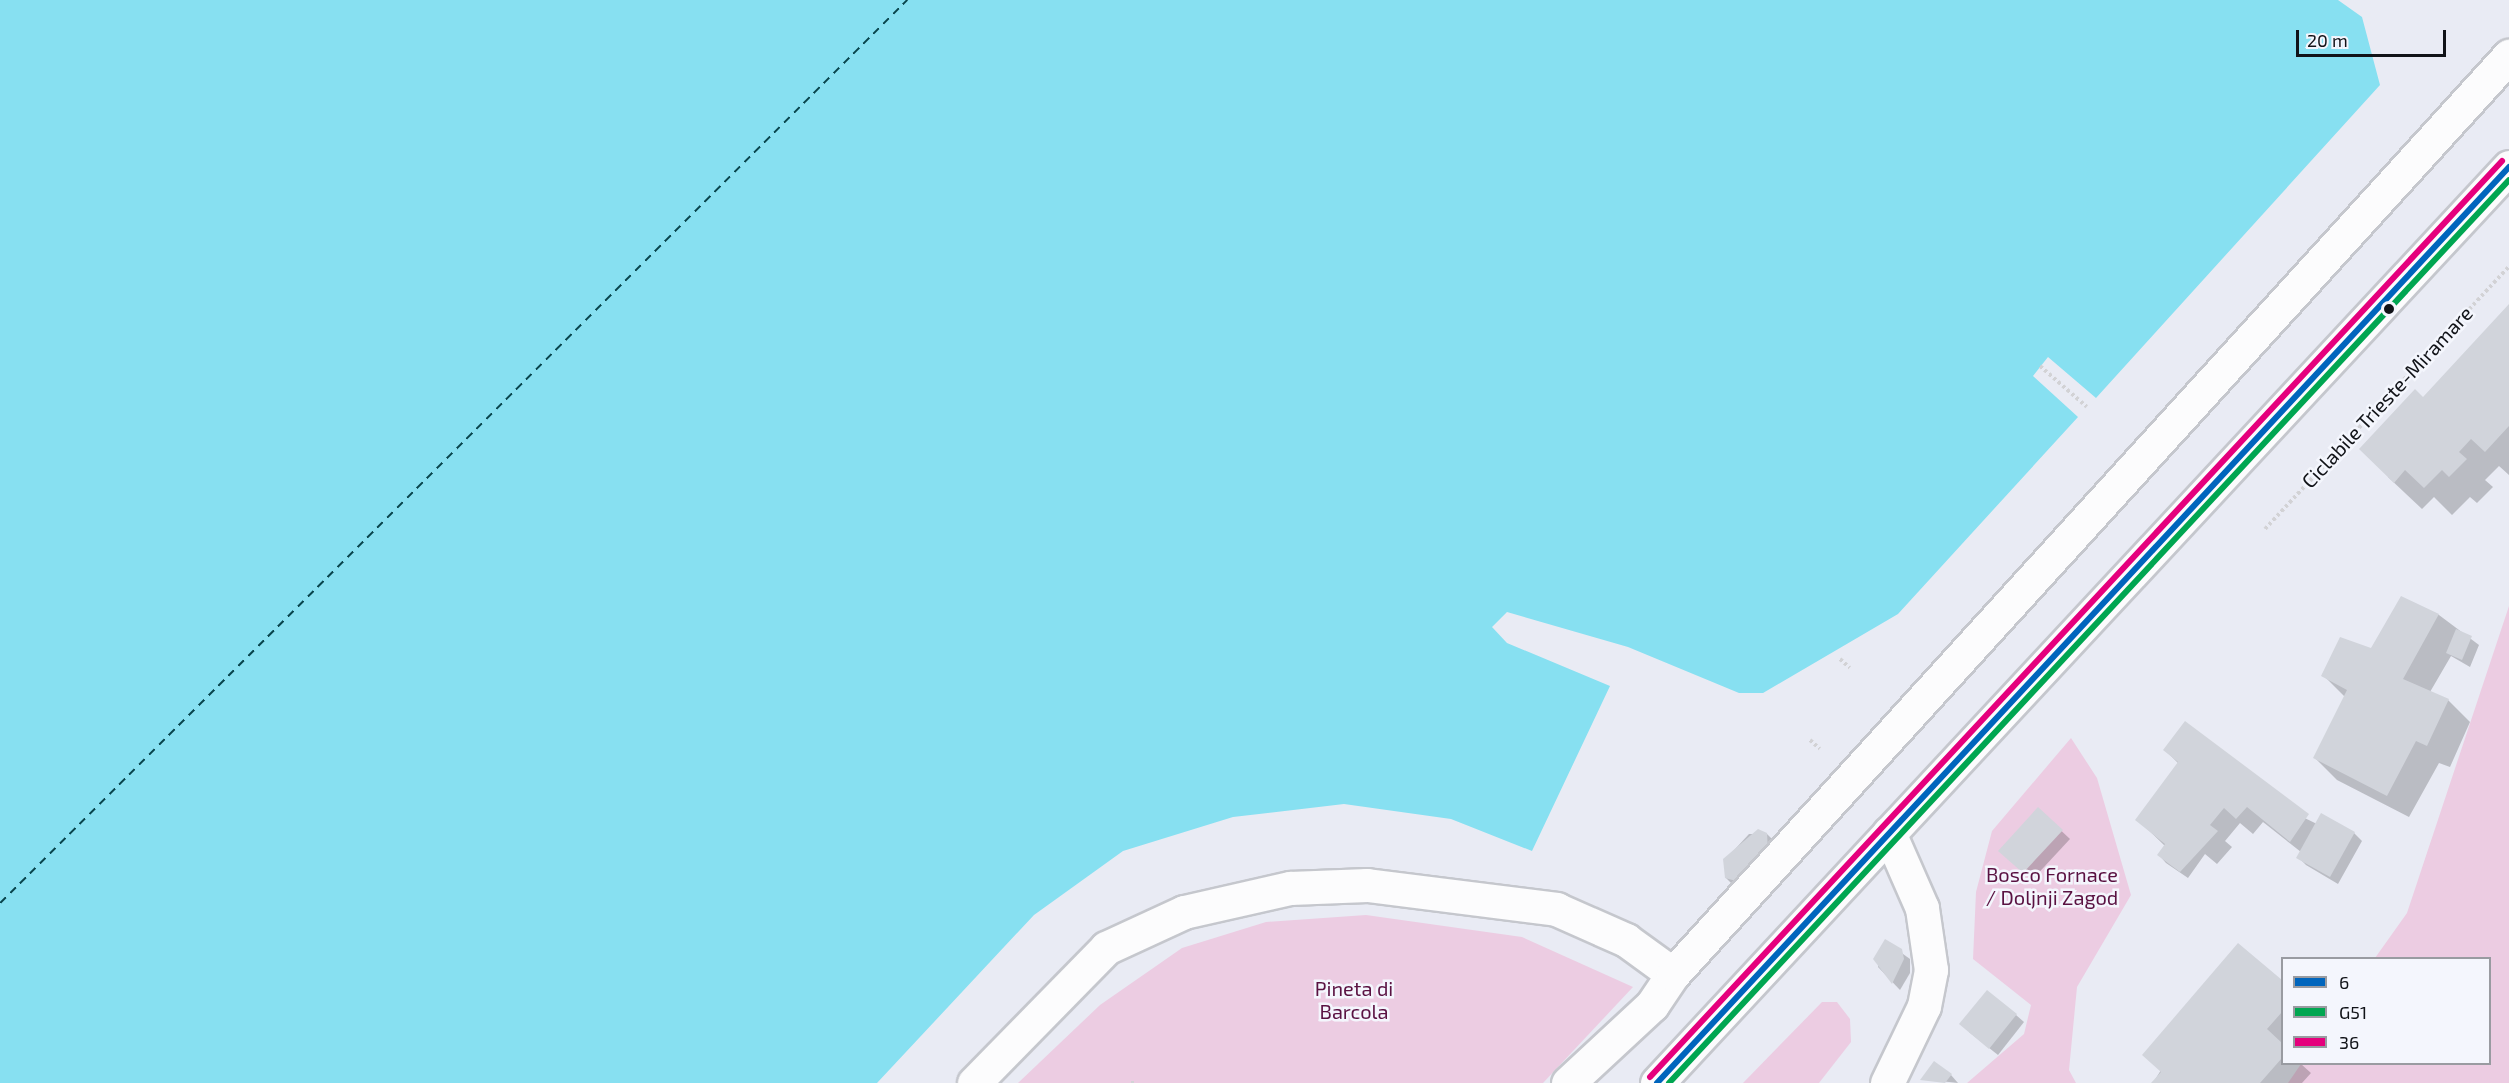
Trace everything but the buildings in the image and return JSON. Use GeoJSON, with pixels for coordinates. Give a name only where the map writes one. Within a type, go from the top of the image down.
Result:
{"type":"FeatureCollection","features":[{"type":"Feature","properties":{"kind":"street"},"geometry":{"type":"LineString","coordinates":[[1568,1083],[1652,1005],[1673,974],[2171,440],[2509,56]]}},
{"type":"Feature","properties":{"kind":"street"},"geometry":{"type":"LineString","coordinates":[[1657,1083],[2509,167]]}},
{"type":"Feature","properties":{"kind":"street"},"geometry":{"type":"LineString","coordinates":[[1887,1083],[1924,1006],[1931,970],[1922,908],[1889,833]]}},
{"type":"Feature","properties":{"kind":"street"},"geometry":{"type":"LineString","coordinates":[[974,1083],[1106,948],[1184,912],[1290,888],[1367,885],[1556,909],[1626,940],[1673,974]]}},
{"type":"Feature","properties":{"kind":"path","name":"Ciclabile Trieste-Miramare"},"geometry":{"type":"LineString","coordinates":[[2265,529],[2509,266]]}},
{"type":"Feature","properties":{"kind":"path"},"geometry":{"type":"LineString","coordinates":[[2040,366],[2087,407]]}},
{"type":"Feature","properties":{"kind":"path"},"geometry":{"type":"LineString","coordinates":[[1840,659],[1850,668]]}},
{"type":"Feature","properties":{"kind":"path"},"geometry":{"type":"LineString","coordinates":[[1131,1083],[1136,1083]]}},
{"type":"Feature","properties":{"kind":"green space"},"geometry":{"type":"Polygon","coordinates":[[[2509,606],[2509,1083],[2288,1083],[2300,1065],[2491,1065],[2491,957],[2376,957],[2407,913],[2509,606]]]}},
{"type":"Feature","properties":{"kind":"green space","name":"Bosco Fornace / Doljnji Zagod"},"geometry":{"type":"Polygon","coordinates":[[[2071,738],[2097,778],[2131,895],[2077,987],[2069,1070],[2076,1083],[1967,1083],[2024,1034],[2031,1005],[1973,959],[1976,892],[1992,831],[2071,738]]]}},
{"type":"Feature","properties":{"kind":"green space","name":"Pineta di Barcola"},"geometry":{"type":"Polygon","coordinates":[[[1366,915],[1522,937],[1633,987],[1543,1083],[1018,1083],[1100,1005],[1182,948],[1266,922],[1366,915]]]}},
{"type":"Feature","properties":{"kind":"green space"},"geometry":{"type":"Polygon","coordinates":[[[1822,1002],[1837,1002],[1850,1019],[1851,1042],[1819,1083],[1743,1083],[1822,1002]]]}},
{"type":"Feature","properties":{"kind":"water"},"geometry":{"type":"Polygon","coordinates":[[[0,0],[2338,0],[2362,17],[2380,85],[2096,398],[2048,357],[2033,376],[2078,417],[1898,614],[1763,693],[1739,693],[1628,647],[1507,612],[1492,627],[1507,643],[1610,686],[1532,851],[1451,819],[1344,804],[1233,817],[1123,851],[1034,915],[877,1083],[0,1083],[0,0]]]}},
{"type":"Feature","properties":{"kind":"ferry route"},"geometry":{"type":"LineString","coordinates":[[0,903],[907,0]]}},
{"type":"Feature","properties":{"kind":"transit line","name":"36"},"geometry":{"type":"LineString","coordinates":[[1650,1077],[2502,161]]}},
{"type":"Feature","properties":{"kind":"transit line","name":"6"},"geometry":{"type":"LineString","coordinates":[[1657,1083],[2509,167]]}},
{"type":"Feature","properties":{"kind":"transit line","name":"G51"},"geometry":{"type":"LineString","coordinates":[[1669,1083],[2509,180]]}}]}
